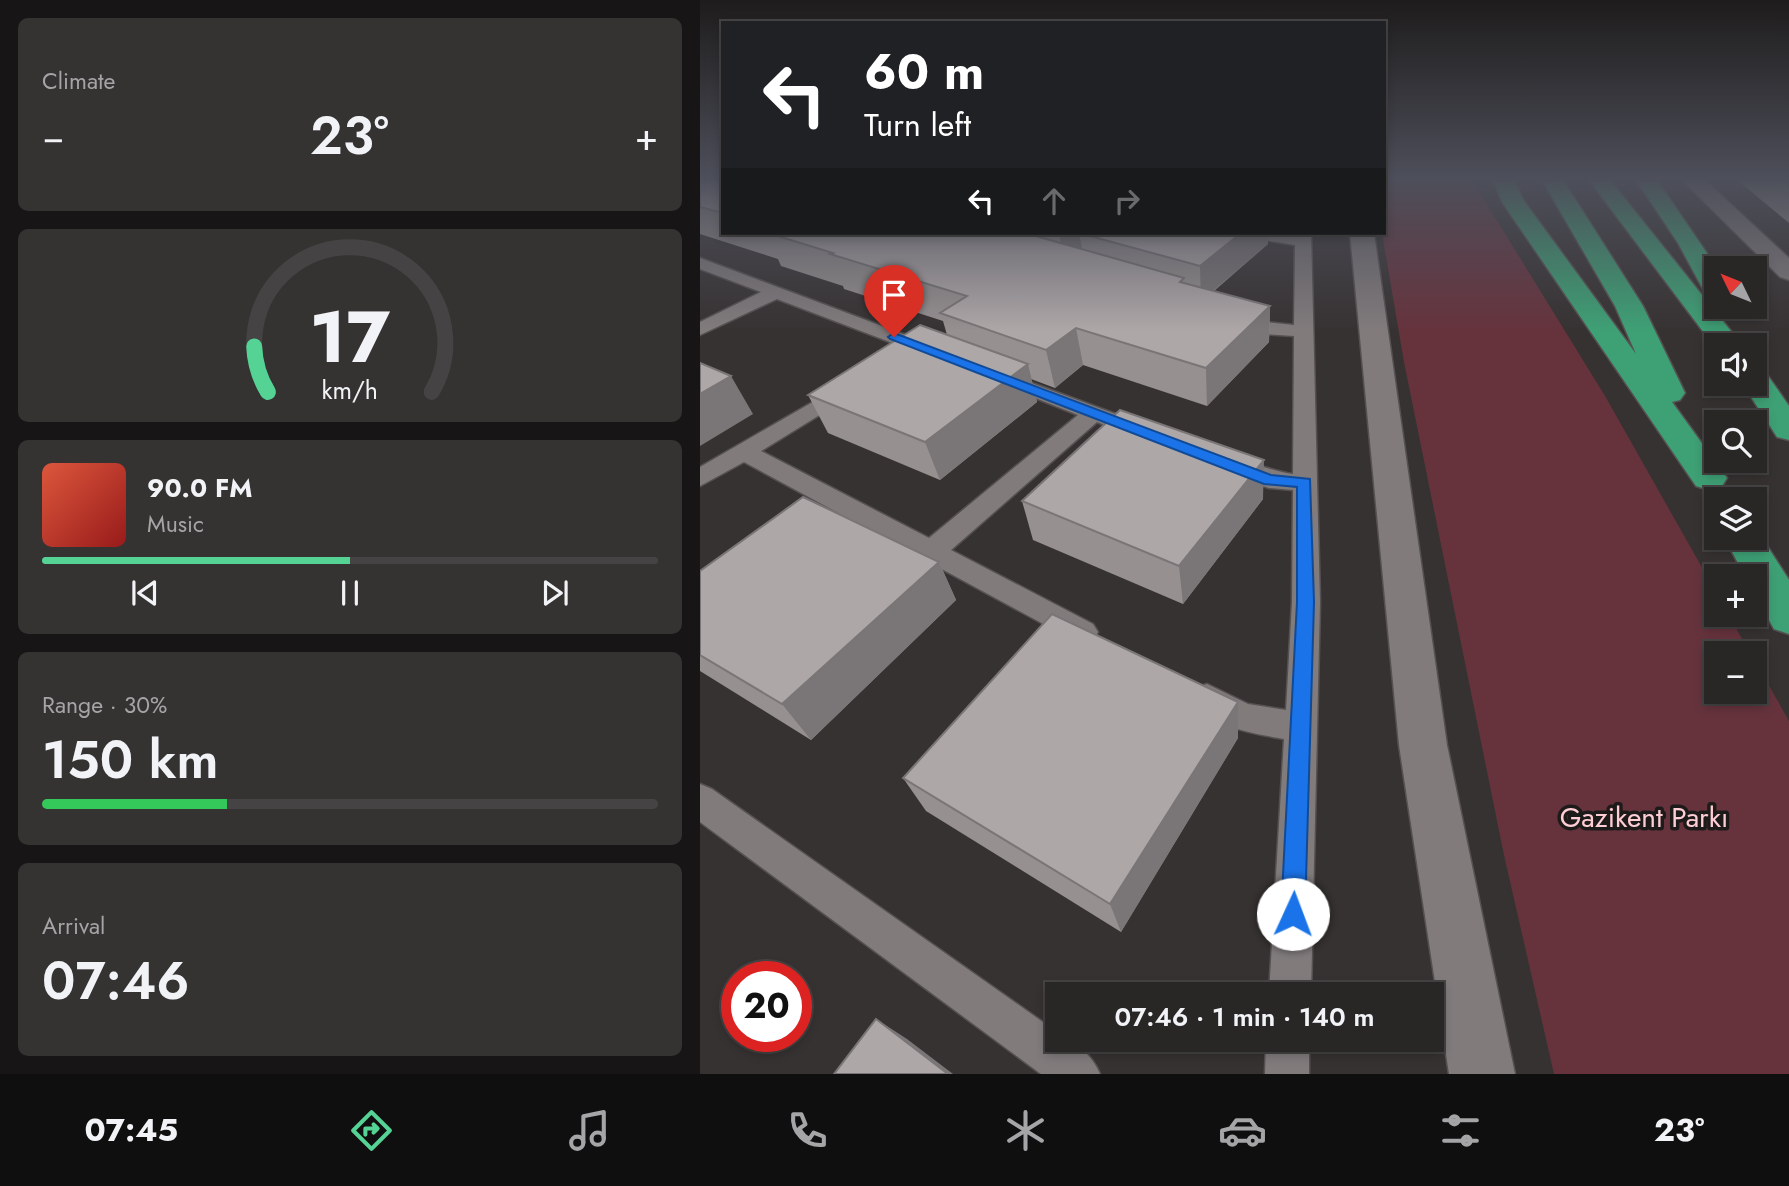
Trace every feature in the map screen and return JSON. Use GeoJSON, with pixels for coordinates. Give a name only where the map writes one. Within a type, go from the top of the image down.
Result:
{"type":"FeatureCollection","features":[{"type":"Feature","properties":{"kind":"highway"},"geometry":{"type":"LineString","coordinates":[[1533,230],[1714,487]]}},
{"type":"Feature","properties":{"kind":"highway"},"geometry":{"type":"LineString","coordinates":[[1583,230],[1629,306],[1714,487]]}},
{"type":"Feature","properties":{"kind":"highway"},"geometry":{"type":"LineString","coordinates":[[1638,230],[1719,333]]}},
{"type":"Feature","properties":{"kind":"highway"},"geometry":{"type":"LineString","coordinates":[[1681,230],[1704,268]]}},
{"type":"Feature","properties":{"kind":"highway"},"geometry":{"type":"LineString","coordinates":[[1766,396],[1789,430]]}},
{"type":"Feature","properties":{"kind":"highway"},"geometry":{"type":"LineString","coordinates":[[1750,550],[1789,617]]}},
{"type":"Feature","properties":{"kind":"street"},"geometry":{"type":"LineString","coordinates":[[1745,230],[1789,272]]}},
{"type":"Feature","properties":{"kind":"street"},"geometry":{"type":"LineString","coordinates":[[1362,235],[1423,745],[1482,1074]]}},
{"type":"Feature","properties":{"kind":"lane"},"geometry":{"type":"LineString","coordinates":[[1272,235],[1303,238],[1306,602],[1290,982]]}},
{"type":"Feature","properties":{"kind":"lane"},"geometry":{"type":"LineString","coordinates":[[700,263],[956,360]]}},
{"type":"Feature","properties":{"kind":"lane"},"geometry":{"type":"LineString","coordinates":[[700,329],[776,292]]}},
{"type":"Feature","properties":{"kind":"lane"},"geometry":{"type":"LineString","coordinates":[[1224,316],[1263,328],[1304,331]]}},
{"type":"Feature","properties":{"kind":"lane"},"geometry":{"type":"LineString","coordinates":[[894,360],[918,346]]}},
{"type":"Feature","properties":{"kind":"lane"},"geometry":{"type":"LineString","coordinates":[[981,370],[1157,437]]}},
{"type":"Feature","properties":{"kind":"lane"},"geometry":{"type":"LineString","coordinates":[[700,478],[860,381]]}},
{"type":"Feature","properties":{"kind":"lane"},"geometry":{"type":"LineString","coordinates":[[932,551],[1094,413]]}},
{"type":"Feature","properties":{"kind":"lane"},"geometry":{"type":"LineString","coordinates":[[744,452],[1111,647]]}},
{"type":"Feature","properties":{"kind":"lane"},"geometry":{"type":"LineString","coordinates":[[1206,456],[1269,480],[1304,483]]}},
{"type":"Feature","properties":{"kind":"lane"},"geometry":{"type":"LineString","coordinates":[[1183,685],[1243,717],[1300,729]]}},
{"type":"Feature","properties":{"kind":"lane"},"geometry":{"type":"LineString","coordinates":[[700,801],[1078,1074]]}},
{"type":"Feature","properties":{"kind":"lane"},"geometry":{"type":"LineString","coordinates":[[1287,1074],[1288,1052]]}},
{"type":"Feature","properties":{"kind":"green space","name":"Gazikent Parkı"},"geometry":{"type":"Polygon","coordinates":[[[1386,230],[1503,230],[1605,396],[1704,571],[1704,627],[1735,627],[1743,641],[1704,641],[1704,704],[1767,704],[1767,682],[1789,721],[1789,1074],[1554,1074],[1504,855],[1404,362],[1382,235],[1386,235],[1386,230]]]}},
{"type":"Feature","properties":{"kind":"building"},"geometry":{"type":"Polygon","coordinates":[[[774,235],[1032,235],[1184,278],[1180,282],[1270,306],[1206,368],[1076,328],[1046,350],[940,313],[967,296],[830,254],[833,253],[774,235]]]}},
{"type":"Feature","properties":{"kind":"building"},"geometry":{"type":"Polygon","coordinates":[[[1086,235],[1239,235],[1200,266],[1086,235]]]}},
{"type":"Feature","properties":{"kind":"building"},"geometry":{"type":"Polygon","coordinates":[[[920,325],[1028,364],[925,442],[808,395],[920,325]]]}},
{"type":"Feature","properties":{"kind":"building"},"geometry":{"type":"Polygon","coordinates":[[[700,363],[731,376],[700,394],[700,363]]]}},
{"type":"Feature","properties":{"kind":"building"},"geometry":{"type":"Polygon","coordinates":[[[1120,410],[1264,460],[1179,566],[1022,501],[1120,410]]]}},
{"type":"Feature","properties":{"kind":"building"},"geometry":{"type":"Polygon","coordinates":[[[803,497],[939,562],[782,704],[700,655],[700,571],[803,497]]]}},
{"type":"Feature","properties":{"kind":"building"},"geometry":{"type":"Polygon","coordinates":[[[1052,614],[1238,702],[1110,904],[903,778],[1052,614]]]}},
{"type":"Feature","properties":{"kind":"building"},"geometry":{"type":"Polygon","coordinates":[[[876,1019],[948,1074],[834,1074],[876,1019]]]}},
{"type":"Feature","properties":{"kind":"route"},"geometry":{"type":"LineString","coordinates":[[894,337],[1269,480],[1304,483],[1306,602],[1293,914]]}}]}
